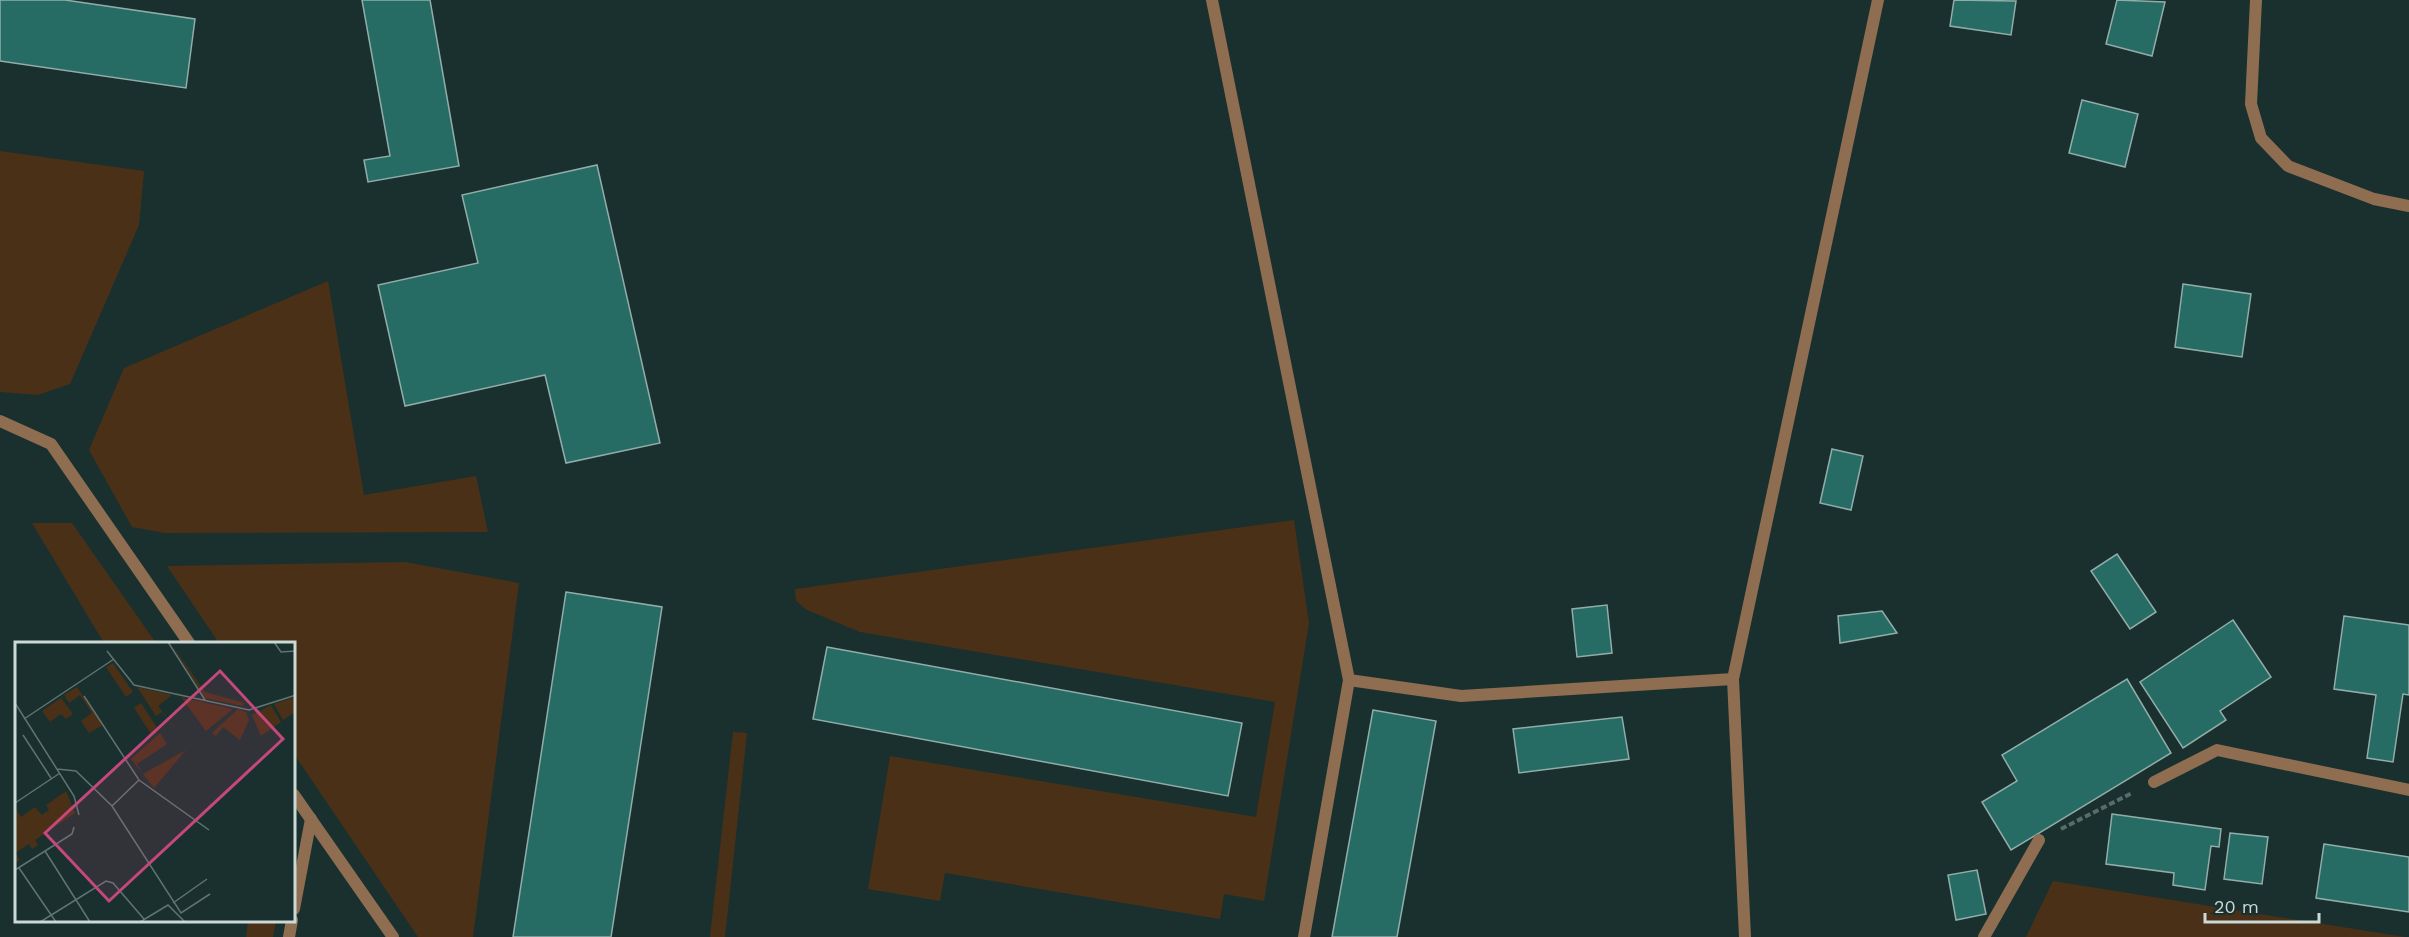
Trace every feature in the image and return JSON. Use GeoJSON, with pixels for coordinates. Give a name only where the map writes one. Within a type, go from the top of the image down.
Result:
{"type":"FeatureCollection","features":[{"type":"Feature","properties":{"kind":"street"},"geometry":{"type":"LineString","coordinates":[[1212,0],[1349,680],[1304,937]]}},
{"type":"Feature","properties":{"kind":"street"},"geometry":{"type":"LineString","coordinates":[[1745,937],[1733,679],[1878,0]]}},
{"type":"Feature","properties":{"kind":"street"},"geometry":{"type":"LineString","coordinates":[[2256,0],[2251,104],[2261,138],[2288,166],[2374,200],[2409,206]]}},
{"type":"Feature","properties":{"kind":"street"},"geometry":{"type":"LineString","coordinates":[[0,421],[51,444],[188,642]]}},
{"type":"Feature","properties":{"kind":"street"},"geometry":{"type":"LineString","coordinates":[[1349,680],[1461,696],[1733,679]]}},
{"type":"Feature","properties":{"kind":"street"},"geometry":{"type":"LineString","coordinates":[[2154,782],[2217,750],[2409,790]]}},
{"type":"Feature","properties":{"kind":"street"},"geometry":{"type":"LineString","coordinates":[[296,798],[393,937]]}},
{"type":"Feature","properties":{"kind":"street"},"geometry":{"type":"LineString","coordinates":[[296,898],[311,819]]}},
{"type":"Feature","properties":{"kind":"street"},"geometry":{"type":"LineString","coordinates":[[1984,937],[2039,840]]}},
{"type":"Feature","properties":{"kind":"street"},"geometry":{"type":"LineString","coordinates":[[289,937],[292,922]]}},
{"type":"Feature","properties":{"kind":"path"},"geometry":{"type":"LineString","coordinates":[[2039,840],[2154,782]]}},
{"type":"Feature","properties":{"kind":"shaded area"},"geometry":{"type":"Polygon","coordinates":[[[0,151],[144,171],[139,225],[70,384],[38,395],[0,392],[0,151]]]}},
{"type":"Feature","properties":{"kind":"shaded area"},"geometry":{"type":"Polygon","coordinates":[[[328,281],[364,495],[476,476],[488,532],[165,533],[132,527],[89,450],[124,368],[328,281]]]}},
{"type":"Feature","properties":{"kind":"shaded area"},"geometry":{"type":"Polygon","coordinates":[[[1294,520],[1309,623],[1264,901],[1224,894],[1220,919],[945,873],[940,901],[868,889],[890,756],[1256,817],[1275,702],[860,632],[807,610],[796,601],[795,589],[1294,520]]]}},
{"type":"Feature","properties":{"kind":"shaded area"},"geometry":{"type":"Polygon","coordinates":[[[32,523],[72,523],[155,642],[103,642],[32,523]]]}},
{"type":"Feature","properties":{"kind":"shaded area"},"geometry":{"type":"Polygon","coordinates":[[[405,562],[519,583],[473,937],[418,937],[296,757],[296,642],[218,642],[167,566],[405,562]]]}},
{"type":"Feature","properties":{"kind":"shaded area"},"geometry":{"type":"Polygon","coordinates":[[[733,732],[747,733],[725,937],[710,937],[733,732]]]}},
{"type":"Feature","properties":{"kind":"shaded area"},"geometry":{"type":"Polygon","coordinates":[[[2053,881],[2405,937],[2026,937],[2053,881]]]}},
{"type":"Feature","properties":{"kind":"shaded area"},"geometry":{"type":"Polygon","coordinates":[[[248,922],[276,922],[273,937],[246,937],[248,922]]]}},
{"type":"Feature","properties":{"kind":"building"},"geometry":{"type":"Polygon","coordinates":[[[0,0],[65,0],[195,19],[186,88],[0,61],[0,0]]]}},
{"type":"Feature","properties":{"kind":"building"},"geometry":{"type":"Polygon","coordinates":[[[362,0],[430,0],[459,166],[368,182],[364,160],[390,156],[362,0]]]}},
{"type":"Feature","properties":{"kind":"building"},"geometry":{"type":"Polygon","coordinates":[[[1954,0],[2016,1],[2011,35],[1950,26],[1954,0]]]}},
{"type":"Feature","properties":{"kind":"building"},"geometry":{"type":"Polygon","coordinates":[[[2117,0],[2165,2],[2152,56],[2106,44],[2117,0]]]}},
{"type":"Feature","properties":{"kind":"building"},"geometry":{"type":"Polygon","coordinates":[[[2082,100],[2138,114],[2125,167],[2069,153],[2082,100]]]}},
{"type":"Feature","properties":{"kind":"building"},"geometry":{"type":"Polygon","coordinates":[[[597,165],[660,443],[566,463],[545,375],[405,406],[378,285],[478,263],[462,195],[597,165]]]}},
{"type":"Feature","properties":{"kind":"building"},"geometry":{"type":"Polygon","coordinates":[[[2183,284],[2251,294],[2242,357],[2175,347],[2183,284]]]}},
{"type":"Feature","properties":{"kind":"building"},"geometry":{"type":"Polygon","coordinates":[[[1832,449],[1863,456],[1851,510],[1820,503],[1832,449]]]}},
{"type":"Feature","properties":{"kind":"building"},"geometry":{"type":"Polygon","coordinates":[[[2117,554],[2156,612],[2130,629],[2091,571],[2117,554]]]}},
{"type":"Feature","properties":{"kind":"building"},"geometry":{"type":"Polygon","coordinates":[[[566,592],[662,607],[611,937],[513,937],[566,592]]]}},
{"type":"Feature","properties":{"kind":"building"},"geometry":{"type":"Polygon","coordinates":[[[1607,605],[1612,653],[1577,657],[1572,609],[1607,605]]]}},
{"type":"Feature","properties":{"kind":"building"},"geometry":{"type":"Polygon","coordinates":[[[1882,611],[1897,633],[1840,643],[1838,616],[1882,611]]]}},
{"type":"Feature","properties":{"kind":"building"},"geometry":{"type":"Polygon","coordinates":[[[2344,616],[2409,625],[2409,695],[2403,694],[2393,762],[2367,758],[2376,695],[2334,689],[2344,616]]]}},
{"type":"Feature","properties":{"kind":"building"},"geometry":{"type":"Polygon","coordinates":[[[2233,620],[2271,677],[2220,711],[2226,720],[2183,748],[2140,682],[2233,620]]]}},
{"type":"Feature","properties":{"kind":"building"},"geometry":{"type":"Polygon","coordinates":[[[827,647],[1242,723],[1228,796],[813,719],[827,647]]]}},
{"type":"Feature","properties":{"kind":"building"},"geometry":{"type":"Polygon","coordinates":[[[2127,679],[2171,753],[2011,850],[1982,802],[2017,781],[2002,755],[2127,679]]]}},
{"type":"Feature","properties":{"kind":"building"},"geometry":{"type":"Polygon","coordinates":[[[1373,710],[1436,721],[1397,937],[1332,937],[1373,710]]]}},
{"type":"Feature","properties":{"kind":"building"},"geometry":{"type":"Polygon","coordinates":[[[1622,717],[1629,759],[1519,773],[1513,729],[1622,717]]]}},
{"type":"Feature","properties":{"kind":"building"},"geometry":{"type":"Polygon","coordinates":[[[2112,814],[2221,829],[2219,847],[2211,846],[2205,890],[2173,885],[2174,873],[2106,864],[2112,814]]]}},
{"type":"Feature","properties":{"kind":"building"},"geometry":{"type":"Polygon","coordinates":[[[2230,833],[2268,837],[2262,884],[2224,879],[2230,833]]]}},
{"type":"Feature","properties":{"kind":"building"},"geometry":{"type":"Polygon","coordinates":[[[2324,844],[2409,857],[2409,912],[2316,898],[2324,844]]]}},
{"type":"Feature","properties":{"kind":"building"},"geometry":{"type":"Polygon","coordinates":[[[1977,870],[1986,914],[1956,920],[1948,875],[1977,870]]]}}]}
